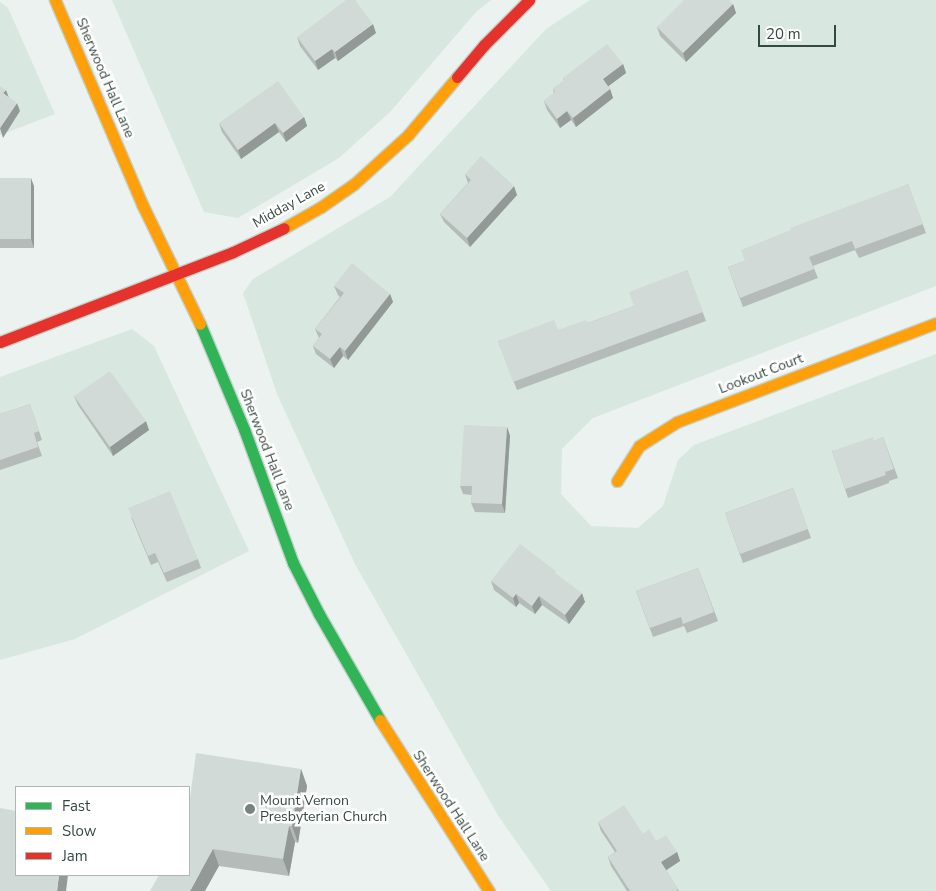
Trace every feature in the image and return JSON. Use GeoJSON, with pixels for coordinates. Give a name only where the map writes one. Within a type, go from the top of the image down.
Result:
{"type":"FeatureCollection","features":[{"type":"Feature","properties":{"kind":"street","name":"Sherwood Hall Lane"},"geometry":{"type":"LineString","coordinates":[[55,0],[142,204],[201,326],[244,429],[293,563],[319,614],[396,748],[489,891]]}},
{"type":"Feature","properties":{"kind":"street","name":"Midday Lane"},"geometry":{"type":"LineString","coordinates":[[0,342],[176,274],[287,226],[354,184],[408,135],[484,45],[529,0]]}},
{"type":"Feature","properties":{"kind":"street","name":"Lookout Court"},"geometry":{"type":"LineString","coordinates":[[616,481],[639,446],[658,432],[677,422],[936,323]]}},
{"type":"Feature","properties":{"kind":"shaded area"},"geometry":{"type":"Polygon","coordinates":[[[112,0],[491,0],[476,12],[390,112],[339,158],[238,218],[204,212],[112,0]]]}},
{"type":"Feature","properties":{"kind":"shaded area"},"geometry":{"type":"Polygon","coordinates":[[[590,0],[936,0],[936,286],[593,418],[562,449],[561,494],[591,526],[638,528],[663,506],[678,460],[694,445],[936,354],[936,891],[551,891],[499,817],[355,564],[277,394],[243,293],[253,279],[390,197],[546,29],[590,0]]]}},
{"type":"Feature","properties":{"kind":"shaded area"},"geometry":{"type":"Polygon","coordinates":[[[0,2],[8,8],[55,114],[0,135],[0,2]]]}},
{"type":"Feature","properties":{"kind":"shaded area"},"geometry":{"type":"Polygon","coordinates":[[[132,329],[154,346],[249,551],[75,639],[0,660],[0,377],[132,329]]]}},
{"type":"Feature","properties":{"kind":"building"},"geometry":{"type":"Polygon","coordinates":[[[346,0],[355,0],[373,24],[335,52],[332,49],[315,61],[297,37],[346,0]]]}},
{"type":"Feature","properties":{"kind":"building"},"geometry":{"type":"Polygon","coordinates":[[[684,0],[729,0],[733,4],[683,53],[657,27],[684,0]]]}},
{"type":"Feature","properties":{"kind":"building"},"geometry":{"type":"Polygon","coordinates":[[[607,44],[623,64],[603,79],[610,89],[573,118],[567,111],[557,119],[544,101],[555,92],[553,89],[564,80],[563,78],[607,44]]]}},
{"type":"Feature","properties":{"kind":"building"},"geometry":{"type":"Polygon","coordinates":[[[278,81],[304,117],[283,133],[275,123],[238,150],[219,123],[278,81]]]}},
{"type":"Feature","properties":{"kind":"building"},"geometry":{"type":"Polygon","coordinates":[[[0,86],[6,90],[3,93],[17,103],[0,128],[0,86]]]}},
{"type":"Feature","properties":{"kind":"building"},"geometry":{"type":"Polygon","coordinates":[[[481,156],[514,186],[467,238],[440,214],[471,180],[465,174],[481,156]]]}},
{"type":"Feature","properties":{"kind":"building"},"geometry":{"type":"Polygon","coordinates":[[[0,178],[31,178],[31,239],[0,239],[0,178]]]}},
{"type":"Feature","properties":{"kind":"building"},"geometry":{"type":"Polygon","coordinates":[[[908,184],[923,224],[855,249],[852,241],[809,257],[814,269],[740,298],[728,267],[745,261],[741,250],[791,230],[790,228],[908,184]]]}},
{"type":"Feature","properties":{"kind":"building"},"geometry":{"type":"Polygon","coordinates":[[[352,263],[390,294],[345,351],[340,347],[330,359],[313,346],[322,334],[315,329],[344,293],[334,286],[352,263]]]}},
{"type":"Feature","properties":{"kind":"building"},"geometry":{"type":"Polygon","coordinates":[[[687,270],[703,312],[513,382],[498,341],[554,320],[558,330],[586,320],[588,323],[634,306],[629,292],[687,270]]]}},
{"type":"Feature","properties":{"kind":"building"},"geometry":{"type":"Polygon","coordinates":[[[110,371],[146,421],[110,447],[74,396],[110,371]]]}},
{"type":"Feature","properties":{"kind":"building"},"geometry":{"type":"Polygon","coordinates":[[[30,404],[39,431],[34,433],[38,447],[0,460],[0,414],[30,404]]]}},
{"type":"Feature","properties":{"kind":"building"},"geometry":{"type":"Polygon","coordinates":[[[464,425],[507,427],[502,504],[471,503],[472,486],[460,486],[464,425]]]}},
{"type":"Feature","properties":{"kind":"building"},"geometry":{"type":"Polygon","coordinates":[[[873,437],[874,441],[883,437],[894,469],[885,472],[886,475],[845,489],[832,451],[873,437]]]}},
{"type":"Feature","properties":{"kind":"building"},"geometry":{"type":"Polygon","coordinates":[[[793,488],[808,529],[740,554],[725,513],[793,488]]]}},
{"type":"Feature","properties":{"kind":"building"},"geometry":{"type":"Polygon","coordinates":[[[170,491],[198,559],[164,573],[155,553],[148,556],[128,508],[170,491]]]}},
{"type":"Feature","properties":{"kind":"building"},"geometry":{"type":"Polygon","coordinates":[[[520,544],[582,593],[565,615],[539,596],[532,606],[516,594],[513,598],[491,581],[520,544]]]}},
{"type":"Feature","properties":{"kind":"building"},"geometry":{"type":"Polygon","coordinates":[[[698,568],[714,612],[683,624],[681,617],[650,628],[636,591],[698,568]]]}},
{"type":"Feature","properties":{"kind":"building","name":"Mount Vernon Presbyterian Church"},"geometry":{"type":"Polygon","coordinates":[[[196,753],[301,769],[292,826],[289,826],[283,859],[213,849],[190,891],[150,891],[158,876],[190,876],[190,798],[196,753]]]}},
{"type":"Feature","properties":{"kind":"building"},"geometry":{"type":"Polygon","coordinates":[[[624,805],[643,834],[649,829],[656,841],[666,835],[677,852],[661,862],[678,889],[676,891],[630,891],[608,857],[617,851],[598,822],[624,805]]]}},
{"type":"Feature","properties":{"kind":"building"},"geometry":{"type":"Polygon","coordinates":[[[0,808],[15,811],[15,876],[59,876],[57,891],[0,891],[0,808]]]}},
{"type":"Feature","properties":{"kind":"traffic: fast"},"geometry":{"type":"LineString","coordinates":[[200,324],[244,429],[293,563],[319,614],[380,720]]}},
{"type":"Feature","properties":{"kind":"traffic: slow"},"geometry":{"type":"LineString","coordinates":[[55,0],[142,204],[200,324]]}},
{"type":"Feature","properties":{"kind":"traffic: slow"},"geometry":{"type":"LineString","coordinates":[[284,228],[321,207],[354,184],[408,135],[457,77]]}},
{"type":"Feature","properties":{"kind":"traffic: slow"},"geometry":{"type":"LineString","coordinates":[[617,481],[639,446],[677,422],[936,323]]}},
{"type":"Feature","properties":{"kind":"traffic: slow"},"geometry":{"type":"LineString","coordinates":[[380,720],[489,891]]}},
{"type":"Feature","properties":{"kind":"traffic: jam"},"geometry":{"type":"LineString","coordinates":[[457,77],[484,45],[529,0]]}},
{"type":"Feature","properties":{"kind":"traffic: jam"},"geometry":{"type":"LineString","coordinates":[[0,342],[233,252],[284,228]]}},
{"type":"Feature","properties":{"kind":"place","name":"Mount Vernon Presbyterian Church"},"geometry":{"type":"Point","coordinates":[250,809]}}]}
